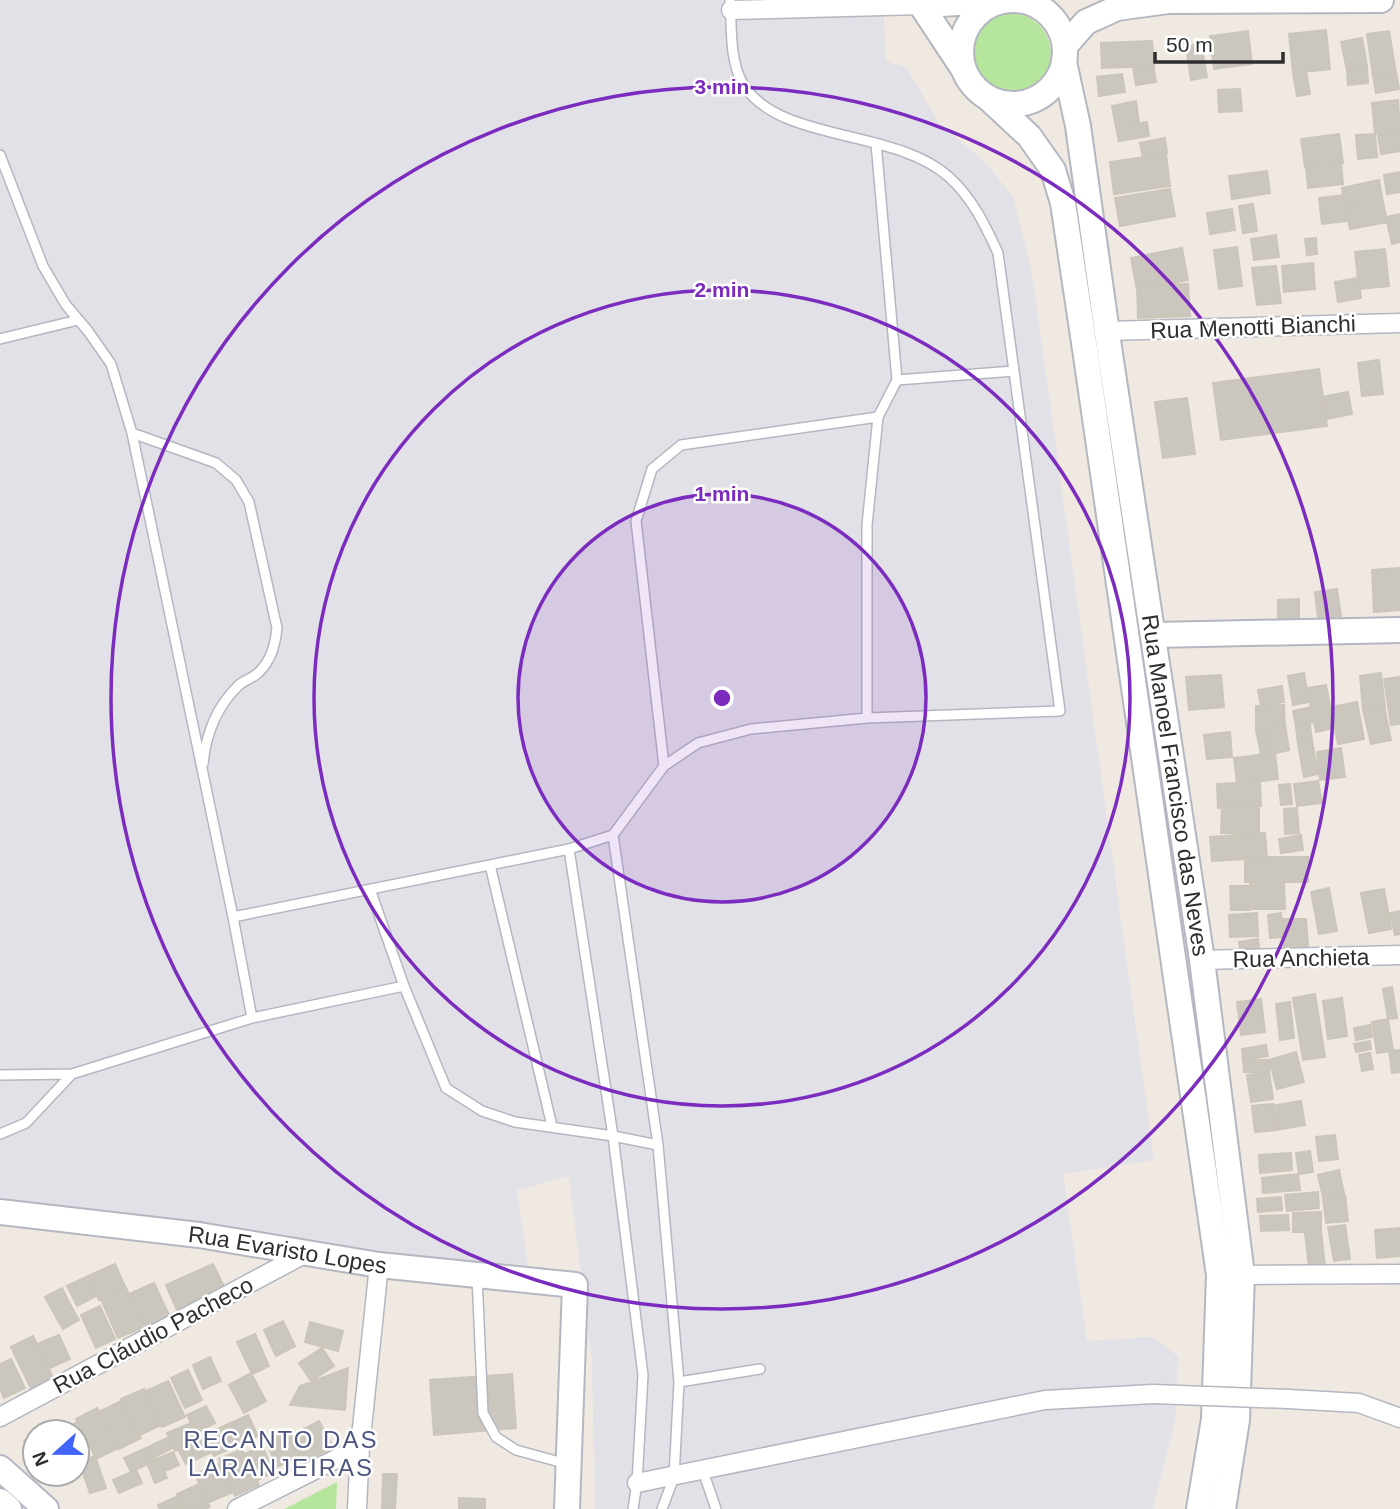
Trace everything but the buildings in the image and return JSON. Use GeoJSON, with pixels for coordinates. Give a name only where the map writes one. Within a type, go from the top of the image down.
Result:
{"type":"FeatureCollection","features":[{"type":"Feature","properties":{"kind":"main road"},"geometry":{"type":"LineString","coordinates":[[966,74],[961,57],[962,41],[968,26],[978,13],[992,4],[1007,0]]}},
{"type":"Feature","properties":{"kind":"main road"},"geometry":{"type":"LineString","coordinates":[[920,2],[1026,0],[1052,17],[1061,30],[1065,54]]}},
{"type":"Feature","properties":{"kind":"main road"},"geometry":{"type":"LineString","coordinates":[[920,2],[975,87],[988,98],[1011,104],[1035,100],[1049,91],[1059,78],[1065,54],[1086,22],[1117,8],[1168,2],[1381,0]]}},
{"type":"Feature","properties":{"kind":"main road","name":"Rua Manoel Francisco das Neves"},"geometry":{"type":"LineString","coordinates":[[1065,54],[1202,960],[1242,1275],[1237,1420],[1223,1509]]}},
{"type":"Feature","properties":{"kind":"main road","name":"Rua Manoel Francisco das Neves"},"geometry":{"type":"LineString","coordinates":[[988,98],[1029,136],[1054,170],[1063,203],[1098,437],[1220,1275],[1214,1419],[1199,1509]]}},
{"type":"Feature","properties":{"kind":"main road"},"geometry":{"type":"LineString","coordinates":[[1154,635],[1400,630]]}},
{"type":"Feature","properties":{"kind":"main road","name":"Rua Evaristo Lopes"},"geometry":{"type":"LineString","coordinates":[[0,1212],[199,1235],[379,1265],[575,1285],[569,1464]]}},
{"type":"Feature","properties":{"kind":"main road"},"geometry":{"type":"LineString","coordinates":[[567,1509],[569,1464]]}},
{"type":"Feature","properties":{"kind":"main road"},"geometry":{"type":"LineString","coordinates":[[0,1468],[46,1509]]}},
{"type":"Feature","properties":{"kind":"main road"},"geometry":{"type":"LineString","coordinates":[[0,1501],[9,1509]]}},
{"type":"Feature","properties":{"kind":"street"},"geometry":{"type":"LineString","coordinates":[[730,5],[920,2]]}},
{"type":"Feature","properties":{"kind":"street","name":"Rua Menotti Bianchi"},"geometry":{"type":"LineString","coordinates":[[1107,331],[1400,323]]}},
{"type":"Feature","properties":{"kind":"street","name":"Rua Anchieta"},"geometry":{"type":"LineString","coordinates":[[1202,960],[1400,955]]}},
{"type":"Feature","properties":{"kind":"street","name":"Rua Cláudio Pacheco"},"geometry":{"type":"LineString","coordinates":[[0,1417],[306,1253]]}},
{"type":"Feature","properties":{"kind":"street"},"geometry":{"type":"LineString","coordinates":[[357,1509],[360,1447],[379,1265]]}},
{"type":"Feature","properties":{"kind":"street"},"geometry":{"type":"LineString","coordinates":[[1242,1275],[1400,1274]]}},
{"type":"Feature","properties":{"kind":"street"},"geometry":{"type":"LineString","coordinates":[[637,1483],[1045,1400],[1153,1394],[1288,1399],[1359,1403],[1400,1418]]}},
{"type":"Feature","properties":{"kind":"street"},"geometry":{"type":"LineString","coordinates":[[237,1509],[360,1447]]}},
{"type":"Feature","properties":{"kind":"lane"},"geometry":{"type":"LineString","coordinates":[[233,917],[569,849],[613,835],[664,766],[698,743],[751,729],[867,718],[1060,711],[998,253],[979,211],[948,176],[909,152],[780,117],[759,104],[743,84],[734,60],[730,5]]}},
{"type":"Feature","properties":{"kind":"lane"},"geometry":{"type":"LineString","coordinates":[[867,718],[867,525],[878,416],[897,380],[876,143]]}},
{"type":"Feature","properties":{"kind":"lane"},"geometry":{"type":"LineString","coordinates":[[0,155],[43,266],[65,305],[111,364],[132,433],[252,1018]]}},
{"type":"Feature","properties":{"kind":"lane"},"geometry":{"type":"LineString","coordinates":[[0,339],[78,320]]}},
{"type":"Feature","properties":{"kind":"lane"},"geometry":{"type":"LineString","coordinates":[[897,380],[1014,371]]}},
{"type":"Feature","properties":{"kind":"lane"},"geometry":{"type":"LineString","coordinates":[[664,766],[636,521],[652,469],[681,445],[878,416]]}},
{"type":"Feature","properties":{"kind":"lane"},"geometry":{"type":"LineString","coordinates":[[132,433],[216,463],[236,480],[249,502],[277,628],[275,645],[268,661],[257,674],[240,684],[218,709],[205,740],[202,774]]}},
{"type":"Feature","properties":{"kind":"lane"},"geometry":{"type":"LineString","coordinates":[[613,835],[658,1145],[679,1382],[674,1476],[662,1509]]}},
{"type":"Feature","properties":{"kind":"lane"},"geometry":{"type":"LineString","coordinates":[[569,849],[613,1136],[643,1375],[633,1509]]}},
{"type":"Feature","properties":{"kind":"lane"},"geometry":{"type":"LineString","coordinates":[[490,865],[552,1126]]}},
{"type":"Feature","properties":{"kind":"lane"},"geometry":{"type":"LineString","coordinates":[[370,889],[404,986],[446,1088],[482,1111],[515,1122],[658,1145]]}},
{"type":"Feature","properties":{"kind":"lane"},"geometry":{"type":"LineString","coordinates":[[0,1075],[72,1074],[252,1018],[404,986]]}},
{"type":"Feature","properties":{"kind":"lane"},"geometry":{"type":"LineString","coordinates":[[0,1134],[26,1123],[72,1074]]}},
{"type":"Feature","properties":{"kind":"lane"},"geometry":{"type":"LineString","coordinates":[[477,1275],[483,1413],[496,1437],[516,1450],[569,1464]]}},
{"type":"Feature","properties":{"kind":"lane"},"geometry":{"type":"LineString","coordinates":[[679,1382],[760,1368]]}},
{"type":"Feature","properties":{"kind":"lane"},"geometry":{"type":"LineString","coordinates":[[702,1471],[716,1509]]}},
{"type":"Feature","properties":{"kind":"shaded area"},"geometry":{"type":"Polygon","coordinates":[[[0,0],[883,0],[886,61],[907,68],[938,122],[986,163],[1013,197],[1032,273],[1154,1160],[1063,1174],[1087,1341],[1152,1337],[1178,1356],[1175,1422],[1153,1509],[595,1509],[592,1363],[569,1176],[517,1190],[530,1279],[0,1208],[0,0]]]}},
{"type":"Feature","properties":{"kind":"green space"},"geometry":{"type":"Polygon","coordinates":[[[1010,13],[1026,16],[1039,25],[1048,38],[1051,54],[1048,70],[1039,83],[1026,92],[1010,95],[994,92],[981,83],[972,70],[969,54],[972,38],[981,25],[994,16],[1010,13]]]}},
{"type":"Feature","properties":{"kind":"green space"},"geometry":{"type":"Polygon","coordinates":[[[337,1482],[336,1509],[284,1509],[337,1482]]]}},
{"type":"Feature","properties":{"kind":"district","name":"RECANTO DAS LARANJEIRAS"},"geometry":{"type":"Point","coordinates":[281,1453]}}]}
